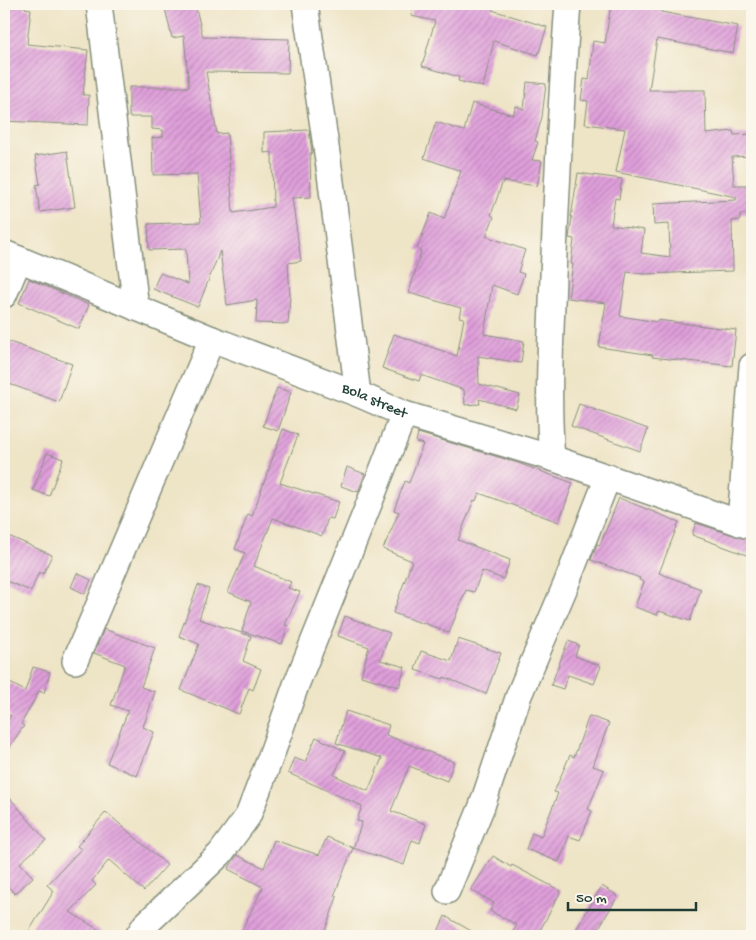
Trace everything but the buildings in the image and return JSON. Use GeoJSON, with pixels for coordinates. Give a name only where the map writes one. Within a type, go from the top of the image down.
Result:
{"type":"FeatureCollection","features":[{"type":"Feature","properties":{"kind":"street"},"geometry":{"type":"LineString","coordinates":[[99,4],[136,308]]}},
{"type":"Feature","properties":{"kind":"street"},"geometry":{"type":"LineString","coordinates":[[305,4],[330,174],[358,394]]}},
{"type":"Feature","properties":{"kind":"street"},"geometry":{"type":"LineString","coordinates":[[552,458],[549,407],[551,330],[559,126],[568,4]]}},
{"type":"Feature","properties":{"kind":"street"},"geometry":{"type":"LineString","coordinates":[[4,295],[11,256]]}},
{"type":"Feature","properties":{"kind":"street","name":"Bola street"},"geometry":{"type":"LineString","coordinates":[[11,256],[212,340],[358,394],[404,414],[552,458],[746,525]]}},
{"type":"Feature","properties":{"kind":"street"},"geometry":{"type":"LineString","coordinates":[[75,661],[212,340]]}},
{"type":"Feature","properties":{"kind":"street"},"geometry":{"type":"LineString","coordinates":[[746,525],[752,366]]}},
{"type":"Feature","properties":{"kind":"street"},"geometry":{"type":"LineString","coordinates":[[138,936],[145,925],[220,854],[248,816],[272,756],[296,685],[372,499],[404,414]]}},
{"type":"Feature","properties":{"kind":"street"},"geometry":{"type":"LineString","coordinates":[[447,891],[482,806],[519,695],[565,587],[608,477]]}}]}
